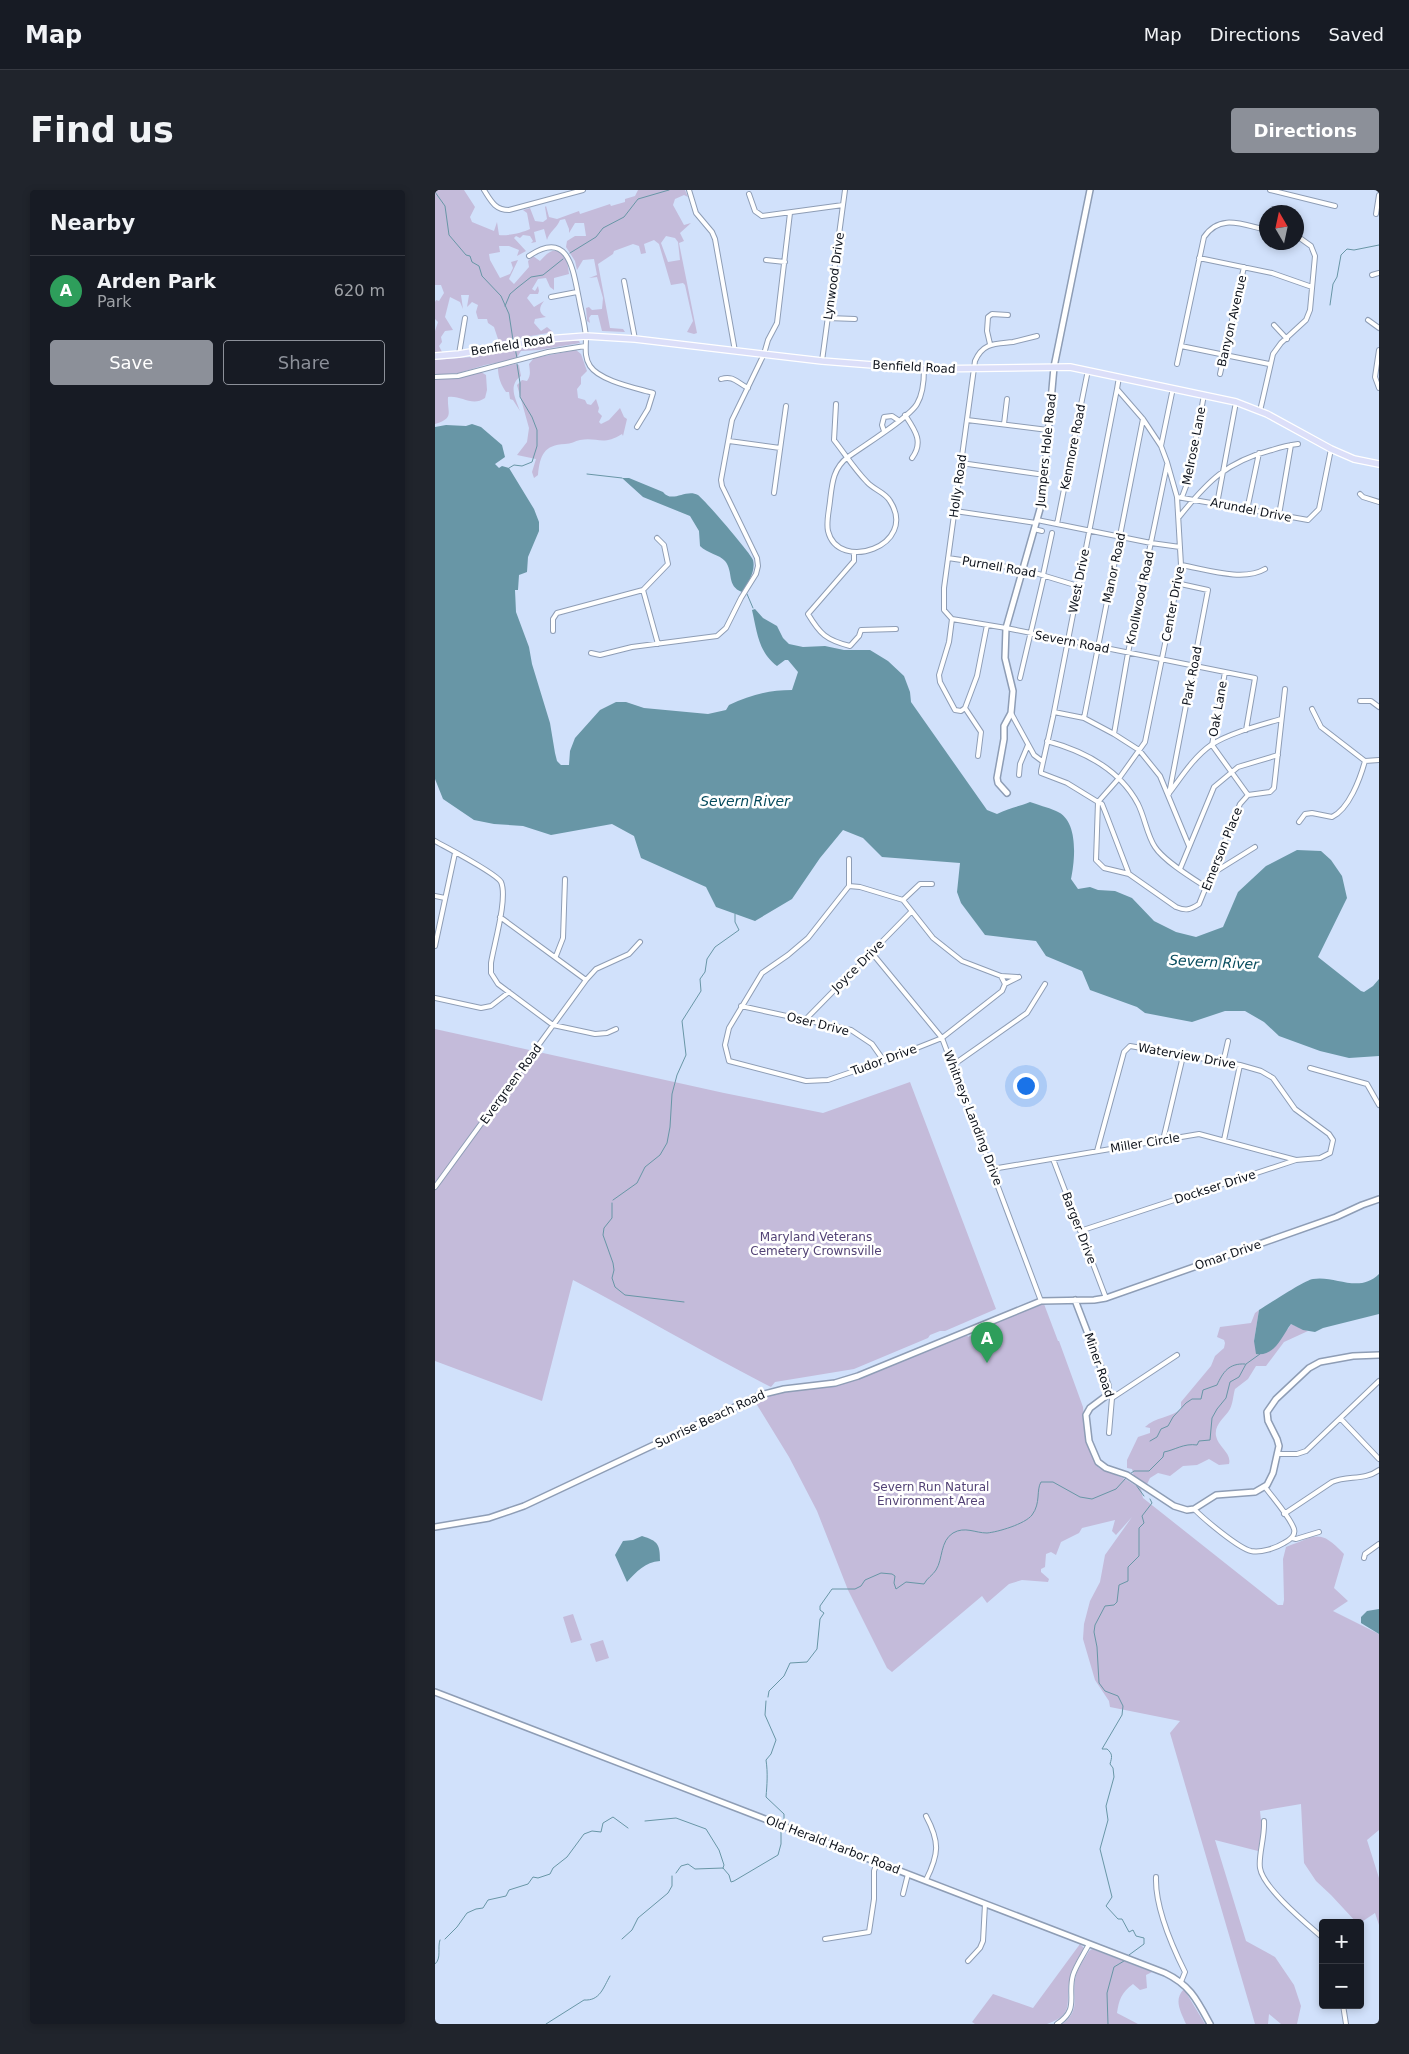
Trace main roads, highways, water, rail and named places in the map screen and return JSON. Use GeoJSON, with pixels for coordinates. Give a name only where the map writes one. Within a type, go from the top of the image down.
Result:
{"type":"FeatureCollection","features":[{"type":"Feature","properties":{"kind":"main road","name":"Benfield Road"},"geometry":{"type":"LineString","coordinates":[[435,356],[459,354],[547,339],[586,336],[635,339],[822,361],[925,369],[1054,366],[1119,376],[1236,402],[1259,411],[1354,460],[1379,464]]}},
{"type":"Feature","properties":{"kind":"water","name":"Severn River"},"geometry":{"type":"Polygon","coordinates":[[[472,424],[481,427],[502,445],[505,457],[495,464],[499,468],[502,466],[509,468],[534,509],[539,522],[539,531],[528,557],[527,572],[519,575],[518,590],[515,590],[516,612],[529,647],[532,664],[550,723],[557,761],[561,765],[569,765],[570,751],[575,738],[600,710],[616,702],[626,702],[644,708],[708,714],[726,710],[729,705],[744,698],[767,692],[792,690],[798,672],[788,660],[777,666],[766,654],[757,633],[752,610],[755,609],[763,618],[777,626],[783,638],[789,644],[803,647],[825,646],[844,650],[870,650],[888,661],[904,676],[910,692],[911,702],[987,810],[997,814],[1030,802],[1056,811],[1069,823],[1072,831],[1074,862],[1071,879],[1078,889],[1090,887],[1098,890],[1115,891],[1132,898],[1154,921],[1176,932],[1196,937],[1223,927],[1238,892],[1266,866],[1297,850],[1321,851],[1331,860],[1342,876],[1347,898],[1318,957],[1361,991],[1364,992],[1373,986],[1379,979],[1379,1056],[1349,1058],[1320,1051],[1279,1036],[1264,1022],[1245,1011],[1225,1011],[1192,1022],[1145,1013],[1137,1007],[1090,990],[1082,971],[1046,956],[1036,941],[985,935],[961,903],[957,892],[960,863],[882,857],[863,838],[843,830],[820,858],[792,899],[755,921],[716,907],[706,887],[641,858],[634,836],[612,824],[551,835],[523,826],[494,824],[474,820],[443,799],[435,779],[435,427],[446,425],[466,426],[472,424]]]}},
{"type":"Feature","properties":{"kind":"water"},"geometry":{"type":"Polygon","coordinates":[[[622,478],[629,478],[671,497],[689,493],[698,495],[718,516],[753,560],[752,573],[742,592],[734,586],[725,561],[700,546],[699,531],[690,516],[643,497],[622,478]]]}},
{"type":"Feature","properties":{"kind":"water"},"geometry":{"type":"Polygon","coordinates":[[[1379,1274],[1379,1314],[1323,1328],[1315,1332],[1303,1330],[1291,1324],[1273,1349],[1263,1354],[1256,1354],[1254,1341],[1259,1310],[1309,1280],[1321,1278],[1363,1283],[1379,1274]]]}},
{"type":"Feature","properties":{"kind":"water"},"geometry":{"type":"Polygon","coordinates":[[[642,1536],[657,1544],[660,1561],[645,1565],[627,1582],[615,1555],[623,1541],[633,1540],[642,1536]]]}},
{"type":"Feature","properties":{"kind":"water"},"geometry":{"type":"Polygon","coordinates":[[[1379,1609],[1379,1634],[1361,1623],[1361,1617],[1367,1611],[1379,1609]]]}},
{"type":"Feature","properties":{"kind":"waterway"},"geometry":{"type":"LineString","coordinates":[[570,253],[596,237],[603,228],[624,217],[638,199],[669,190]]}},
{"type":"Feature","properties":{"kind":"waterway"},"geometry":{"type":"LineString","coordinates":[[435,192],[445,206],[449,235],[466,255],[470,256],[472,262],[479,266],[482,276],[501,296],[509,314],[513,340]]}},
{"type":"Feature","properties":{"kind":"waterway"},"geometry":{"type":"LineString","coordinates":[[1330,305],[1333,284],[1337,277],[1341,255],[1347,249],[1354,250],[1379,245]]}},
{"type":"Feature","properties":{"kind":"waterway"},"geometry":{"type":"LineString","coordinates":[[505,306],[510,294],[517,288],[531,277],[543,275],[563,259]]}},
{"type":"Feature","properties":{"kind":"waterway"},"geometry":{"type":"LineString","coordinates":[[515,348],[517,358]]}},
{"type":"Feature","properties":{"kind":"waterway"},"geometry":{"type":"LineString","coordinates":[[509,468],[514,465],[522,466],[532,462],[537,446],[537,430],[532,417],[520,397],[517,364]]}},
{"type":"Feature","properties":{"kind":"waterway"},"geometry":{"type":"LineString","coordinates":[[587,474],[622,478]]}},
{"type":"Feature","properties":{"kind":"waterway"},"geometry":{"type":"LineString","coordinates":[[747,594],[753,608]]}},
{"type":"Feature","properties":{"kind":"waterway"},"geometry":{"type":"LineString","coordinates":[[613,1200],[637,1183],[645,1167],[660,1155],[667,1143],[672,1094],[677,1075],[686,1055],[682,1021],[701,991],[700,979],[705,972],[707,959],[715,947],[739,930],[735,922],[735,914]]}},
{"type":"Feature","properties":{"kind":"waterway"},"geometry":{"type":"LineString","coordinates":[[612,1203],[612,1218],[604,1228],[603,1235],[613,1263],[612,1278],[615,1287],[625,1295],[684,1302]]}},
{"type":"Feature","properties":{"kind":"waterway"},"geometry":{"type":"LineString","coordinates":[[1130,1474],[1134,1471],[1149,1471],[1163,1457],[1164,1452],[1184,1446],[1197,1445],[1199,1441],[1210,1440],[1212,1418],[1226,1398],[1230,1382],[1239,1377],[1246,1364],[1260,1354]]}},
{"type":"Feature","properties":{"kind":"waterway"},"geometry":{"type":"LineString","coordinates":[[1150,1441],[1157,1437],[1161,1429],[1168,1426],[1173,1417],[1186,1403],[1192,1399],[1201,1399],[1203,1390],[1217,1385],[1227,1369],[1235,1365],[1245,1364]]}},
{"type":"Feature","properties":{"kind":"waterway"},"geometry":{"type":"LineString","coordinates":[[768,1697],[769,1691],[784,1676],[790,1663],[807,1662],[817,1649],[820,1619],[824,1613],[820,1610],[820,1606],[832,1589],[855,1589],[861,1586],[865,1580],[881,1573],[895,1576],[894,1583],[896,1589],[906,1582],[924,1584],[936,1570],[949,1536],[962,1530],[987,1533],[1011,1527],[1024,1521],[1035,1510],[1041,1482],[1053,1482],[1080,1497],[1092,1499],[1116,1489],[1126,1478]]}},
{"type":"Feature","properties":{"kind":"waterway"},"geometry":{"type":"LineString","coordinates":[[1136,1485],[1144,1496]]}},
{"type":"Feature","properties":{"kind":"waterway"},"geometry":{"type":"LineString","coordinates":[[1129,1955],[1144,1944],[1144,1938],[1136,1936],[1133,1930],[1129,1932],[1122,1919],[1118,1919],[1106,1906],[1112,1897],[1100,1849],[1108,1820],[1106,1806],[1114,1777],[1113,1768],[1110,1764],[1111,1754],[1107,1749],[1102,1749],[1122,1715],[1123,1706],[1118,1696],[1105,1691],[1099,1683],[1097,1647],[1094,1632],[1095,1625],[1105,1606],[1114,1605],[1117,1602],[1119,1585],[1128,1581],[1128,1567],[1139,1556],[1139,1528],[1144,1523],[1142,1516],[1152,1503],[1150,1499]]}},
{"type":"Feature","properties":{"kind":"waterway"},"geometry":{"type":"LineString","coordinates":[[766,1701],[765,1715],[776,1740],[771,1754],[766,1760],[766,1797],[784,1814],[784,1821]]}},
{"type":"Feature","properties":{"kind":"waterway"},"geometry":{"type":"LineString","coordinates":[[445,1939],[467,1913],[483,1908],[488,1900],[506,1896],[509,1890],[528,1884],[533,1877],[538,1878],[550,1874],[553,1868],[567,1857],[584,1834],[592,1831],[601,1832],[603,1823],[613,1817],[628,1828]]}},
{"type":"Feature","properties":{"kind":"waterway"},"geometry":{"type":"LineString","coordinates":[[645,1821],[676,1818],[706,1829],[719,1850],[724,1865],[723,1868]]}},
{"type":"Feature","properties":{"kind":"waterway"},"geometry":{"type":"LineString","coordinates":[[676,1873],[681,1866],[688,1864],[695,1869],[723,1868],[729,1875],[731,1882],[734,1881],[778,1855],[781,1844],[781,1832]]}},
{"type":"Feature","properties":{"kind":"waterway"},"geometry":{"type":"LineString","coordinates":[[622,1939],[632,1930],[638,1918],[668,1893],[672,1886],[672,1876]]}},
{"type":"Feature","properties":{"kind":"waterway"},"geometry":{"type":"LineString","coordinates":[[435,1964],[439,1956],[440,1940]]}},
{"type":"Feature","properties":{"kind":"waterway"},"geometry":{"type":"LineString","coordinates":[[1108,2024],[1107,1993],[1114,1967],[1124,1961]]}},
{"type":"Feature","properties":{"kind":"waterway"},"geometry":{"type":"LineString","coordinates":[[546,2024],[584,2000],[597,1996],[610,1976]]}},
{"type":"Feature","properties":{"kind":"place","name":"Arden Park"},"geometry":{"type":"Point","coordinates":[987,1363]}},
{"type":"Feature","properties":{"kind":"park label","name":"Maryland Veterans Cemetery Crownsville"},"geometry":{"type":"Point","coordinates":[816,1244]}},
{"type":"Feature","properties":{"kind":"park label","name":"Severn Run Natural Environment Area"},"geometry":{"type":"Point","coordinates":[931,1494]}}]}
